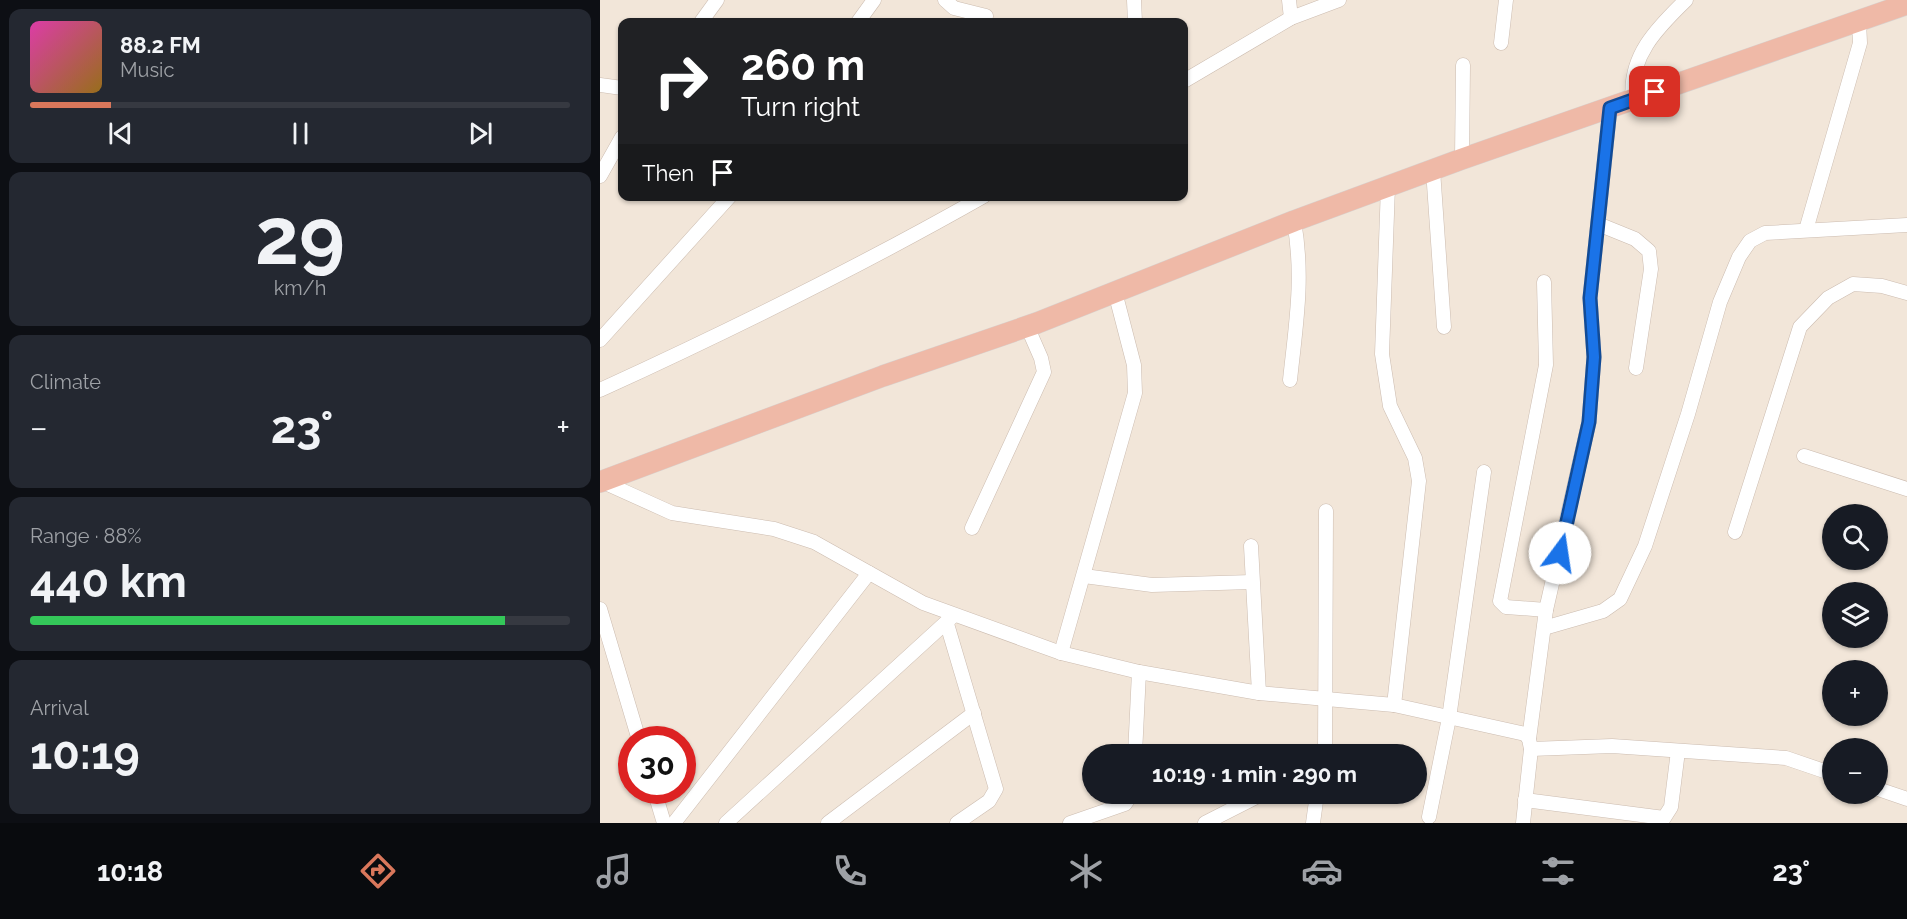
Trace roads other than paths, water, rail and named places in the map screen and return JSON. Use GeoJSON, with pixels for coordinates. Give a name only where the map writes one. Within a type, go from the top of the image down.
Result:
{"type":"FeatureCollection","features":[{"type":"Feature","properties":{"kind":"highway"},"geometry":{"type":"LineString","coordinates":[[600,481],[883,376],[1027,326],[1388,186],[1859,21],[1896,5]]}},
{"type":"Feature","properties":{"kind":"street"},"geometry":{"type":"LineString","coordinates":[[704,18],[717,0]]}},
{"type":"Feature","properties":{"kind":"street"},"geometry":{"type":"LineString","coordinates":[[861,18],[874,0]]}},
{"type":"Feature","properties":{"kind":"street"},"geometry":{"type":"LineString","coordinates":[[945,0],[954,8],[986,16]]}},
{"type":"Feature","properties":{"kind":"street"},"geometry":{"type":"LineString","coordinates":[[1134,0],[1135,18]]}},
{"type":"Feature","properties":{"kind":"street"},"geometry":{"type":"LineString","coordinates":[[1290,0],[1291,18]]}},
{"type":"Feature","properties":{"kind":"street"},"geometry":{"type":"LineString","coordinates":[[1188,79],[1291,18],[1339,0]]}},
{"type":"Feature","properties":{"kind":"street"},"geometry":{"type":"LineString","coordinates":[[1501,43],[1506,0]]}},
{"type":"Feature","properties":{"kind":"street"},"geometry":{"type":"LineString","coordinates":[[1633,100],[1631,83],[1640,56],[1650,37],[1686,0]]}},
{"type":"Feature","properties":{"kind":"street"},"geometry":{"type":"LineString","coordinates":[[1806,230],[1860,43],[1859,21]]}},
{"type":"Feature","properties":{"kind":"street"},"geometry":{"type":"LineString","coordinates":[[1462,159],[1463,65]]}},
{"type":"Feature","properties":{"kind":"street"},"geometry":{"type":"LineString","coordinates":[[600,85],[618,87]]}},
{"type":"Feature","properties":{"kind":"street"},"geometry":{"type":"LineString","coordinates":[[1523,823],[1546,610],[1589,422],[1594,357],[1590,298],[1610,108]]}},
{"type":"Feature","properties":{"kind":"street"},"geometry":{"type":"LineString","coordinates":[[600,176],[618,144]]}},
{"type":"Feature","properties":{"kind":"street"},"geometry":{"type":"LineString","coordinates":[[1433,170],[1444,327]]}},
{"type":"Feature","properties":{"kind":"street"},"geometry":{"type":"LineString","coordinates":[[1388,186],[1382,354],[1390,406],[1415,458],[1419,481],[1394,705]]}},
{"type":"Feature","properties":{"kind":"street"},"geometry":{"type":"LineString","coordinates":[[600,340],[725,201]]}},
{"type":"Feature","properties":{"kind":"street"},"geometry":{"type":"LineString","coordinates":[[600,390],[730,330],[902,243],[975,201]]}},
{"type":"Feature","properties":{"kind":"street"},"geometry":{"type":"LineString","coordinates":[[1290,380],[1301,286],[1300,253],[1294,221]]}},
{"type":"Feature","properties":{"kind":"street"},"geometry":{"type":"LineString","coordinates":[[1598,224],[1635,239],[1649,251],[1651,269],[1636,368]]}},
{"type":"Feature","properties":{"kind":"street"},"geometry":{"type":"LineString","coordinates":[[1544,628],[1603,611],[1620,598],[1645,546],[1688,414],[1720,302],[1739,257],[1756,236],[1765,233],[1806,230],[1907,225]]}},
{"type":"Feature","properties":{"kind":"street"},"geometry":{"type":"LineString","coordinates":[[1544,282],[1546,365],[1500,601],[1506,607],[1546,610]]}},
{"type":"Feature","properties":{"kind":"street"},"geometry":{"type":"LineString","coordinates":[[1735,532],[1800,327],[1828,298],[1853,284],[1882,286],[1907,293]]}},
{"type":"Feature","properties":{"kind":"street"},"geometry":{"type":"LineString","coordinates":[[1061,653],[1136,393],[1134,365],[1115,292]]}},
{"type":"Feature","properties":{"kind":"street"},"geometry":{"type":"LineString","coordinates":[[972,528],[1044,372],[1041,358],[1027,326]]}},
{"type":"Feature","properties":{"kind":"street"},"geometry":{"type":"LineString","coordinates":[[1804,456],[1907,489]]}},
{"type":"Feature","properties":{"kind":"street"},"geometry":{"type":"LineString","coordinates":[[1429,817],[1449,718],[1484,472]]}},
{"type":"Feature","properties":{"kind":"street"},"geometry":{"type":"LineString","coordinates":[[600,481],[672,513],[774,529],[814,542],[950,620],[1061,653],[1138,672],[1259,693],[1394,705],[1525,734],[1530,744]]}},
{"type":"Feature","properties":{"kind":"street"},"geometry":{"type":"LineString","coordinates":[[1326,511],[1328,700],[1326,744]]}},
{"type":"Feature","properties":{"kind":"street"},"geometry":{"type":"LineString","coordinates":[[1251,546],[1259,693]]}},
{"type":"Feature","properties":{"kind":"street"},"geometry":{"type":"LineString","coordinates":[[674,823],[869,573]]}},
{"type":"Feature","properties":{"kind":"street"},"geometry":{"type":"LineString","coordinates":[[1084,576],[1152,585],[1252,582]]}},
{"type":"Feature","properties":{"kind":"street"},"geometry":{"type":"LineString","coordinates":[[600,609],[635,726]]}},
{"type":"Feature","properties":{"kind":"street"},"geometry":{"type":"LineString","coordinates":[[950,620],[996,789],[990,801],[957,823]]}},
{"type":"Feature","properties":{"kind":"street"},"geometry":{"type":"LineString","coordinates":[[726,823],[950,620]]}},
{"type":"Feature","properties":{"kind":"street"},"geometry":{"type":"LineString","coordinates":[[1135,744],[1138,672]]}},
{"type":"Feature","properties":{"kind":"street"},"geometry":{"type":"LineString","coordinates":[[828,823],[974,713]]}},
{"type":"Feature","properties":{"kind":"street"},"geometry":{"type":"LineString","coordinates":[[1530,744],[1612,746],[1786,758],[1822,770]]}},
{"type":"Feature","properties":{"kind":"street"},"geometry":{"type":"LineString","coordinates":[[1526,800],[1633,818],[1664,818],[1668,815],[1678,751]]}},
{"type":"Feature","properties":{"kind":"street"},"geometry":{"type":"LineString","coordinates":[[1888,792],[1907,799]]}},
{"type":"Feature","properties":{"kind":"street"},"geometry":{"type":"LineString","coordinates":[[658,804],[664,823]]}},
{"type":"Feature","properties":{"kind":"street"},"geometry":{"type":"LineString","coordinates":[[1070,823],[1124,804]]}},
{"type":"Feature","properties":{"kind":"street"},"geometry":{"type":"LineString","coordinates":[[1205,823],[1242,804]]}},
{"type":"Feature","properties":{"kind":"street"},"geometry":{"type":"LineString","coordinates":[[1313,823],[1316,804]]}}]}
